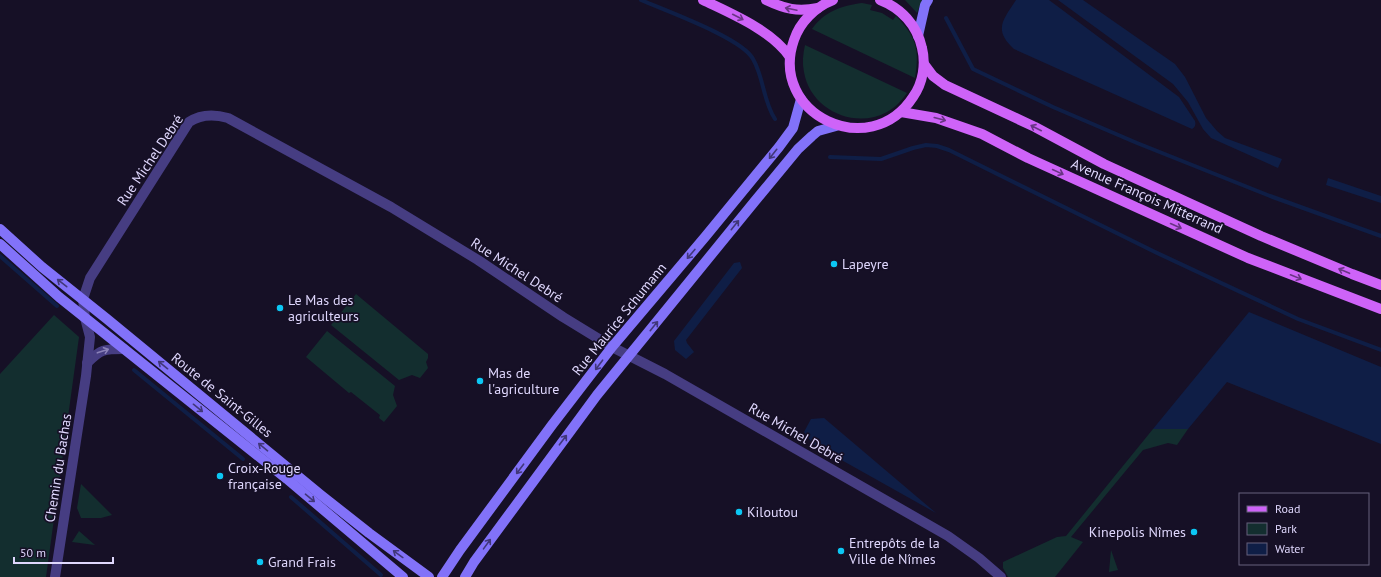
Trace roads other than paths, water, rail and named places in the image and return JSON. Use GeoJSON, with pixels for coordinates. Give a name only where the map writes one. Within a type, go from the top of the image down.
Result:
{"type":"FeatureCollection","features":[{"type":"Feature","properties":{"kind":"main road"},"geometry":{"type":"LineString","coordinates":[[703,0],[749,23],[779,44],[790,57]]}},
{"type":"Feature","properties":{"kind":"main road"},"geometry":{"type":"LineString","coordinates":[[766,0],[795,10],[818,8]]}},
{"type":"Feature","properties":{"kind":"main road"},"geometry":{"type":"LineString","coordinates":[[833,0],[812,13],[799,29],[792,44],[790,57],[792,77],[796,90],[802,100],[818,116],[836,126],[850,128],[864,128],[890,120],[901,112],[916,93],[922,77],[924,64],[923,52],[918,36],[909,20],[895,6],[880,0]]}},
{"type":"Feature","properties":{"kind":"main road"},"geometry":{"type":"LineString","coordinates":[[918,36],[925,5],[928,0]]}},
{"type":"Feature","properties":{"kind":"main road","name":"Avenue François Mitterrand"},"geometry":{"type":"LineString","coordinates":[[924,64],[933,76],[945,85],[1035,127],[1104,164],[1268,239],[1381,285]]}},
{"type":"Feature","properties":{"kind":"main road","name":"Rue Maurice Schumann"},"geometry":{"type":"LineString","coordinates":[[442,577],[460,550],[552,425],[612,347],[706,237],[779,147],[793,128],[802,100]]}},
{"type":"Feature","properties":{"kind":"main road","name":"Avenue François Mitterrand"},"geometry":{"type":"LineString","coordinates":[[901,112],[936,118],[982,134],[1028,158],[1248,258],[1381,309]]}},
{"type":"Feature","properties":{"kind":"main road"},"geometry":{"type":"LineString","coordinates":[[465,577],[474,562],[597,395],[798,149],[818,131],[836,126]]}},
{"type":"Feature","properties":{"kind":"main road","name":"Route de Saint-Gilles"},"geometry":{"type":"LineString","coordinates":[[0,229],[42,267],[321,495],[369,533],[430,577]]}},
{"type":"Feature","properties":{"kind":"main road","name":"Route de Saint-Gilles"},"geometry":{"type":"LineString","coordinates":[[0,244],[59,297],[287,479],[403,577]]}},
{"type":"Feature","properties":{"kind":"street","name":"Rue Michel Debré"},"geometry":{"type":"LineString","coordinates":[[83,299],[90,278],[189,122],[195,118],[216,114],[228,118],[391,207],[478,260],[563,317],[612,347],[665,374],[948,536],[979,558],[1001,577]]}},
{"type":"Feature","properties":{"kind":"street","name":"Chemin du Bachas"},"geometry":{"type":"LineString","coordinates":[[55,577],[90,337],[85,318],[83,299]]}},
{"type":"Feature","properties":{"kind":"street"},"geometry":{"type":"LineString","coordinates":[[87,363],[102,350],[124,349]]}},
{"type":"Feature","properties":{"kind":"water"},"geometry":{"type":"Polygon","coordinates":[[[1016,0],[1049,0],[1179,97],[1195,121],[1195,127],[1192,129],[1014,49],[1004,36],[1002,25],[1007,13],[1016,0]]]}},
{"type":"Feature","properties":{"kind":"water"},"geometry":{"type":"Polygon","coordinates":[[[1058,0],[1083,0],[1175,64],[1185,77],[1206,118],[1217,131],[1225,138],[1282,159],[1278,168],[1211,138],[1203,129],[1188,102],[1173,84],[1058,0]]]}},
{"type":"Feature","properties":{"kind":"water"},"geometry":{"type":"Polygon","coordinates":[[[1328,178],[1381,196],[1381,203],[1326,185],[1328,178]]]}},
{"type":"Feature","properties":{"kind":"water"},"geometry":{"type":"Polygon","coordinates":[[[740,262],[742,268],[686,340],[694,352],[686,359],[675,350],[674,341],[734,263],[740,262]]]}},
{"type":"Feature","properties":{"kind":"water"},"geometry":{"type":"Polygon","coordinates":[[[1249,312],[1381,367],[1381,444],[1227,382],[1188,429],[1153,429],[1249,312]]]}},
{"type":"Feature","properties":{"kind":"water"},"geometry":{"type":"Polygon","coordinates":[[[824,418],[936,513],[813,444],[804,432],[811,419],[824,418]]]}},
{"type":"Feature","properties":{"kind":"waterway"},"geometry":{"type":"LineString","coordinates":[[641,0],[719,34],[734,42],[746,51],[757,66],[768,105],[775,119]]}},
{"type":"Feature","properties":{"kind":"waterway"},"geometry":{"type":"LineString","coordinates":[[946,18],[973,69],[1053,107],[1137,143],[1270,196],[1381,236]]}},
{"type":"Feature","properties":{"kind":"waterway"},"geometry":{"type":"LineString","coordinates":[[830,157],[881,159],[926,145],[937,146],[949,150],[1155,252],[1298,319],[1381,350]]}},
{"type":"Feature","properties":{"kind":"waterway"},"geometry":{"type":"LineString","coordinates":[[0,256],[57,306]]}},
{"type":"Feature","properties":{"kind":"waterway"},"geometry":{"type":"LineString","coordinates":[[134,370],[243,459]]}},
{"type":"Feature","properties":{"kind":"waterway"},"geometry":{"type":"LineString","coordinates":[[291,497],[381,575]]}},
{"type":"Feature","properties":{"kind":"place","name":"Lapeyre"},"geometry":{"type":"Point","coordinates":[834,264]}},
{"type":"Feature","properties":{"kind":"place","name":"Le Mas des agriculteurs"},"geometry":{"type":"Point","coordinates":[280,308]}},
{"type":"Feature","properties":{"kind":"place","name":"Mas de l'agriculture"},"geometry":{"type":"Point","coordinates":[480,381]}},
{"type":"Feature","properties":{"kind":"place","name":"Croix-Rouge française"},"geometry":{"type":"Point","coordinates":[220,476]}},
{"type":"Feature","properties":{"kind":"place","name":"Kiloutou"},"geometry":{"type":"Point","coordinates":[739,512]}},
{"type":"Feature","properties":{"kind":"place","name":"Kinepolis Nîmes"},"geometry":{"type":"Point","coordinates":[1194,532]}},
{"type":"Feature","properties":{"kind":"place","name":"Entrepôts de la Ville de Nîmes"},"geometry":{"type":"Point","coordinates":[841,551]}},
{"type":"Feature","properties":{"kind":"place","name":"Grand Frais"},"geometry":{"type":"Point","coordinates":[260,562]}}]}
